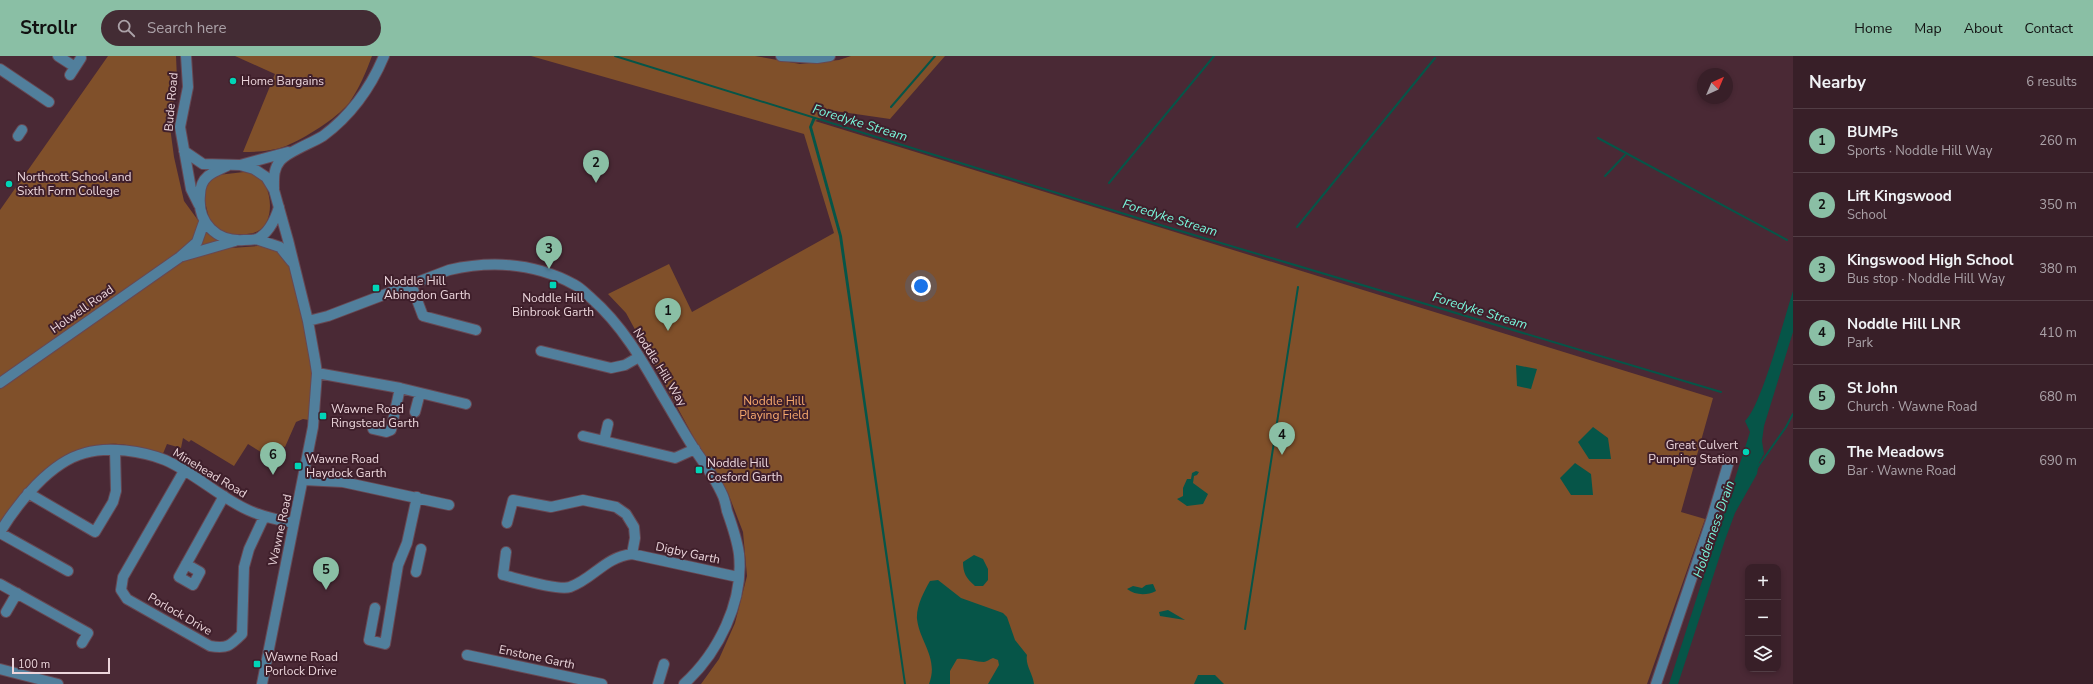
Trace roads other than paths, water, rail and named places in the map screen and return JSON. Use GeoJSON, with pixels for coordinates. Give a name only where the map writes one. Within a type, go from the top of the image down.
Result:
{"type":"FeatureCollection","features":[{"type":"Feature","properties":{"kind":"street"},"geometry":{"type":"LineString","coordinates":[[58,56],[72,71],[80,58]]}},
{"type":"Feature","properties":{"kind":"street","name":"Bude Road"},"geometry":{"type":"LineString","coordinates":[[186,56],[187,91],[180,127],[191,189],[199,205]]}},
{"type":"Feature","properties":{"kind":"street"},"geometry":{"type":"LineString","coordinates":[[274,190],[274,174],[280,160],[323,136],[354,107],[376,74],[384,56]]}},
{"type":"Feature","properties":{"kind":"street"},"geometry":{"type":"LineString","coordinates":[[780,56],[817,58],[830,56]]}},
{"type":"Feature","properties":{"kind":"street"},"geometry":{"type":"LineString","coordinates":[[0,69],[45,102]]}},
{"type":"Feature","properties":{"kind":"street"},"geometry":{"type":"LineString","coordinates":[[184,151],[203,164],[240,165],[298,149]]}},
{"type":"Feature","properties":{"kind":"street"},"geometry":{"type":"LineString","coordinates":[[228,165],[207,176],[201,186],[199,205],[204,222],[216,235],[235,241],[256,239],[269,230],[279,207],[274,190],[266,177],[254,169],[240,165]]}},
{"type":"Feature","properties":{"kind":"street","name":"Wawne Road"},"geometry":{"type":"LineString","coordinates":[[262,684],[304,480],[310,445],[317,373],[308,321],[279,207]]}},
{"type":"Feature","properties":{"kind":"street","name":"Holwell Road"},"geometry":{"type":"LineString","coordinates":[[0,383],[180,257],[197,242],[204,222]]}},
{"type":"Feature","properties":{"kind":"street","name":"Wawne Road"},"geometry":{"type":"LineString","coordinates":[[256,239],[280,246],[293,264]]}},
{"type":"Feature","properties":{"kind":"street","name":"Holwell Road"},"geometry":{"type":"LineString","coordinates":[[180,257],[235,241]]}},
{"type":"Feature","properties":{"kind":"street","name":"Noddle Hill Way"},"geometry":{"type":"LineString","coordinates":[[308,321],[328,316],[449,270],[468,265],[493,263],[518,265],[535,269],[576,286],[606,311],[631,342],[694,449],[724,496],[736,535],[739,556],[738,577],[734,603],[726,627],[710,657],[684,684]]}},
{"type":"Feature","properties":{"kind":"street"},"geometry":{"type":"LineString","coordinates":[[411,284],[423,316],[476,330]]}},
{"type":"Feature","properties":{"kind":"street"},"geometry":{"type":"LineString","coordinates":[[541,351],[611,368],[625,365],[639,357]]}},
{"type":"Feature","properties":{"kind":"street"},"geometry":{"type":"LineString","coordinates":[[317,373],[400,388],[466,404]]}},
{"type":"Feature","properties":{"kind":"street"},"geometry":{"type":"LineString","coordinates":[[373,429],[386,432],[391,430],[400,388]]}},
{"type":"Feature","properties":{"kind":"street"},"geometry":{"type":"LineString","coordinates":[[415,412],[420,393]]}},
{"type":"Feature","properties":{"kind":"street"},"geometry":{"type":"LineString","coordinates":[[604,441],[608,424]]}},
{"type":"Feature","properties":{"kind":"street"},"geometry":{"type":"LineString","coordinates":[[583,436],[675,458],[694,449]]}},
{"type":"Feature","properties":{"kind":"street"},"geometry":{"type":"LineString","coordinates":[[28,493],[95,532],[113,502],[116,491],[115,450]]}},
{"type":"Feature","properties":{"kind":"street","name":"Minehead Road"},"geometry":{"type":"LineString","coordinates":[[0,532],[28,493],[57,467],[84,453],[115,450],[134,451],[165,460],[246,510],[264,517],[294,523]]}},
{"type":"Feature","properties":{"kind":"street"},"geometry":{"type":"LineString","coordinates":[[1656,684],[1712,518],[1729,461]]}},
{"type":"Feature","properties":{"kind":"street","name":"Porlock Drive"},"geometry":{"type":"LineString","coordinates":[[184,471],[123,577],[121,590],[127,599],[210,646],[223,648],[233,644],[242,634],[244,567],[249,549],[264,517]]}},
{"type":"Feature","properties":{"kind":"street"},"geometry":{"type":"LineString","coordinates":[[304,480],[343,482],[449,505]]}},
{"type":"Feature","properties":{"kind":"street"},"geometry":{"type":"LineString","coordinates":[[186,564],[224,496]]}},
{"type":"Feature","properties":{"kind":"street"},"geometry":{"type":"LineString","coordinates":[[375,608],[370,640],[385,644],[398,565],[408,543],[417,498]]}},
{"type":"Feature","properties":{"kind":"street"},"geometry":{"type":"LineString","coordinates":[[508,523],[513,500],[551,507],[583,500],[616,507],[626,514],[634,527],[635,538],[632,554]]}},
{"type":"Feature","properties":{"kind":"street"},"geometry":{"type":"LineString","coordinates":[[0,532],[68,571]]}},
{"type":"Feature","properties":{"kind":"street"},"geometry":{"type":"LineString","coordinates":[[416,572],[422,549]]}},
{"type":"Feature","properties":{"kind":"street","name":"Digby Garth"},"geometry":{"type":"LineString","coordinates":[[506,552],[502,575],[565,588],[573,586],[616,557],[632,554],[738,577]]}},
{"type":"Feature","properties":{"kind":"street"},"geometry":{"type":"LineString","coordinates":[[402,555],[418,560]]}},
{"type":"Feature","properties":{"kind":"street"},"geometry":{"type":"LineString","coordinates":[[0,584],[88,633],[82,643]]}},
{"type":"Feature","properties":{"kind":"street"},"geometry":{"type":"LineString","coordinates":[[6,612],[17,593]]}},
{"type":"Feature","properties":{"kind":"street","name":"Enstone Garth"},"geometry":{"type":"LineString","coordinates":[[467,655],[602,684]]}},
{"type":"Feature","properties":{"kind":"street"},"geometry":{"type":"LineString","coordinates":[[658,684],[664,664]]}},
{"type":"Feature","properties":{"kind":"street"},"geometry":{"type":"LineString","coordinates":[[0,669],[58,684]]}},
{"type":"Feature","properties":{"kind":"waterway","name":"Foredyke Stream"},"geometry":{"type":"LineString","coordinates":[[615,56],[1157,224],[1721,392]]}},
{"type":"Feature","properties":{"kind":"waterway"},"geometry":{"type":"LineString","coordinates":[[891,107],[935,56]]}},
{"type":"Feature","properties":{"kind":"waterway"},"geometry":{"type":"LineString","coordinates":[[1109,183],[1214,56]]}},
{"type":"Feature","properties":{"kind":"waterway"},"geometry":{"type":"LineString","coordinates":[[1297,227],[1435,58]]}},
{"type":"Feature","properties":{"kind":"waterway"},"geometry":{"type":"LineString","coordinates":[[1598,138],[1787,240]]}},
{"type":"Feature","properties":{"kind":"waterway"},"geometry":{"type":"LineString","coordinates":[[1605,176],[1625,155]]}},
{"type":"Feature","properties":{"kind":"waterway"},"geometry":{"type":"LineString","coordinates":[[1245,629],[1298,287]]}},
{"type":"Feature","properties":{"kind":"waterway","name":"Foredyke Stream"},"geometry":{"type":"LineString","coordinates":[[1757,468],[1786,427],[1793,414]]}},
{"type":"Feature","properties":{"kind":"place","name":"Home Bargains"},"geometry":{"type":"Point","coordinates":[233,81]}},
{"type":"Feature","properties":{"kind":"place","name":"Lift Kingswood"},"geometry":{"type":"Point","coordinates":[596,183]}},
{"type":"Feature","properties":{"kind":"place","name":"Northcott School and Sixth Form College"},"geometry":{"type":"Point","coordinates":[9,184]}},
{"type":"Feature","properties":{"kind":"place","name":"Kingswood High School"},"geometry":{"type":"Point","coordinates":[549,269]}},
{"type":"Feature","properties":{"kind":"place","name":"Noddle Hill Binbrook Garth"},"geometry":{"type":"Point","coordinates":[553,285]}},
{"type":"Feature","properties":{"kind":"place","name":"Noddle Hill Abingdon Garth"},"geometry":{"type":"Point","coordinates":[376,288]}},
{"type":"Feature","properties":{"kind":"place","name":"BUMPs"},"geometry":{"type":"Point","coordinates":[668,331]}},
{"type":"Feature","properties":{"kind":"place","name":"Wawne Road Ringstead Garth"},"geometry":{"type":"Point","coordinates":[323,416]}},
{"type":"Feature","properties":{"kind":"place","name":"Great Culvert Pumping Station"},"geometry":{"type":"Point","coordinates":[1746,452]}},
{"type":"Feature","properties":{"kind":"place","name":"Noddle Hill LNR"},"geometry":{"type":"Point","coordinates":[1282,455]}},
{"type":"Feature","properties":{"kind":"place","name":"Wawne Road Haydock Garth"},"geometry":{"type":"Point","coordinates":[298,466]}},
{"type":"Feature","properties":{"kind":"place","name":"Noddle Hill Cosford Garth"},"geometry":{"type":"Point","coordinates":[699,470]}},
{"type":"Feature","properties":{"kind":"place","name":"The Meadows"},"geometry":{"type":"Point","coordinates":[273,475]}},
{"type":"Feature","properties":{"kind":"place","name":"St John"},"geometry":{"type":"Point","coordinates":[326,590]}},
{"type":"Feature","properties":{"kind":"place","name":"Wawne Road Porlock Drive"},"geometry":{"type":"Point","coordinates":[257,664]}},
{"type":"Feature","properties":{"kind":"park label","name":"Noddle Hill Playing Field"},"geometry":{"type":"Point","coordinates":[774,408]}},
{"type":"Feature","properties":{"kind":"water label","name":"Holderness Drain"},"geometry":{"type":"Point","coordinates":[1714,529]}}]}
